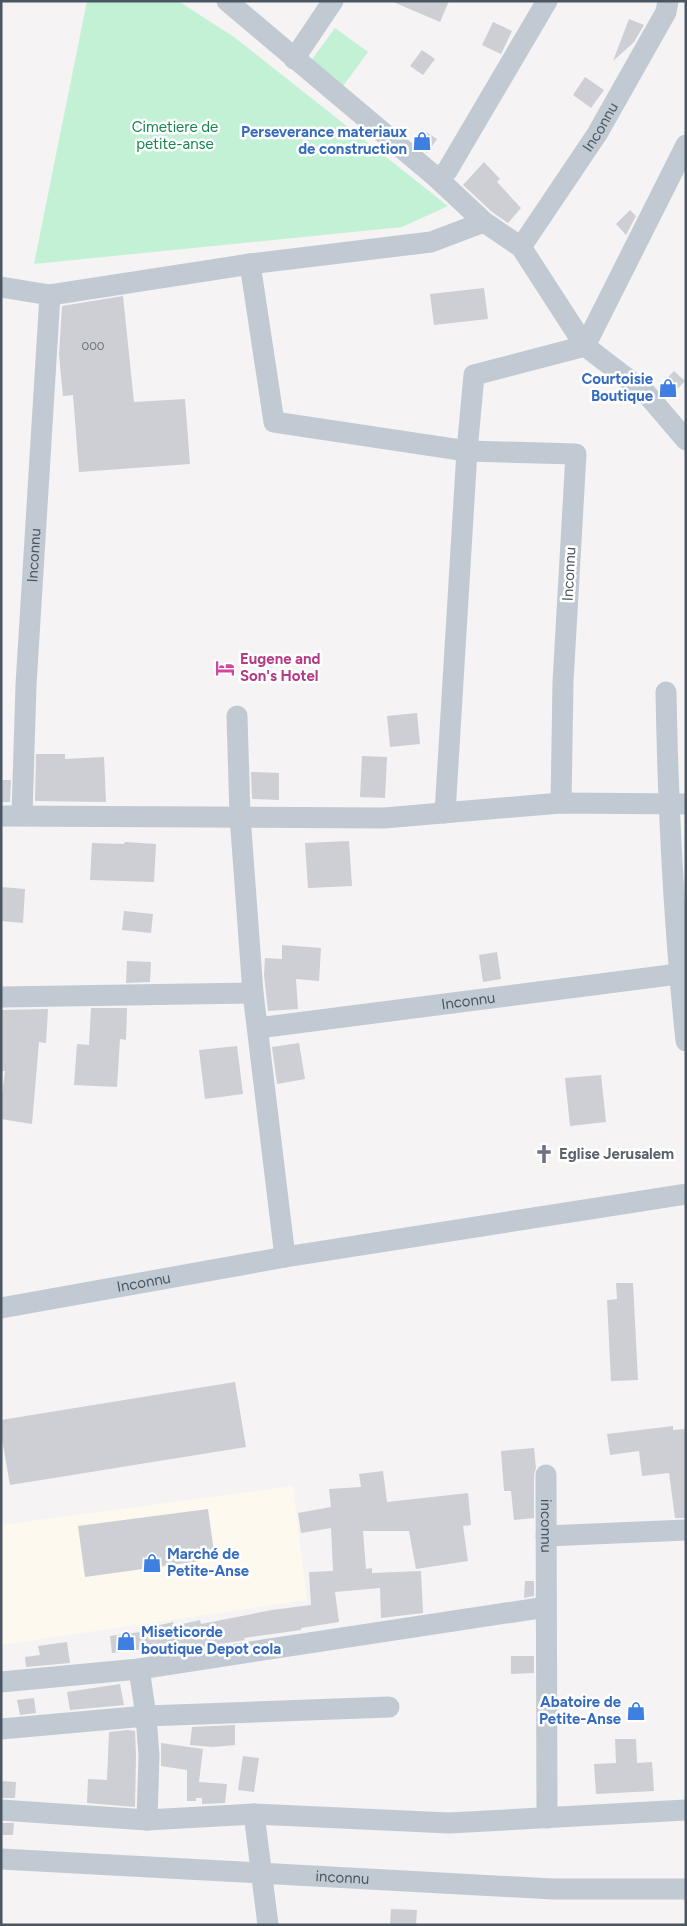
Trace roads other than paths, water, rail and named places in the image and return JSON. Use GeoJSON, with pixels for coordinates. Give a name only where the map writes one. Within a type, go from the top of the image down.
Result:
{"type":"FeatureCollection","features":[{"type":"Feature","properties":{"kind":"street"},"geometry":{"type":"LineString","coordinates":[[227,1],[438,178],[484,222],[520,247],[585,346],[645,392],[686,440]]}},
{"type":"Feature","properties":{"kind":"street"},"geometry":{"type":"LineString","coordinates":[[294,58],[333,1]]}},
{"type":"Feature","properties":{"kind":"street"},"geometry":{"type":"LineString","coordinates":[[438,178],[447,171],[547,1]]}},
{"type":"Feature","properties":{"kind":"street","name":"Inconnu"},"geometry":{"type":"LineString","coordinates":[[520,247],[597,134],[666,12],[668,1]]}},
{"type":"Feature","properties":{"kind":"street"},"geometry":{"type":"LineString","coordinates":[[445,813],[467,451],[474,375],[585,346],[686,146]]}},
{"type":"Feature","properties":{"kind":"street"},"geometry":{"type":"LineString","coordinates":[[1,287],[50,295],[250,264],[431,242],[484,222]]}},
{"type":"Feature","properties":{"kind":"street","name":"Inconnu"},"geometry":{"type":"LineString","coordinates":[[250,264],[274,422],[467,451],[576,454],[563,682],[561,803]]}},
{"type":"Feature","properties":{"kind":"street","name":"Inconnu"},"geometry":{"type":"LineString","coordinates":[[50,295],[26,686],[12,816],[384,818],[561,803],[677,803]]}},
{"type":"Feature","properties":{"kind":"street"},"geometry":{"type":"LineString","coordinates":[[666,692],[677,803],[686,1041]]}},
{"type":"Feature","properties":{"kind":"street"},"geometry":{"type":"LineString","coordinates":[[237,716],[240,816],[254,993],[285,1257]]}},
{"type":"Feature","properties":{"kind":"street","name":"Inconnu"},"geometry":{"type":"LineString","coordinates":[[258,1028],[682,974]]}},
{"type":"Feature","properties":{"kind":"street"},"geometry":{"type":"LineString","coordinates":[[1,997],[254,993]]}},
{"type":"Feature","properties":{"kind":"street","name":"Inconnu"},"geometry":{"type":"LineString","coordinates":[[1,1308],[285,1257],[686,1194]]}},
{"type":"Feature","properties":{"kind":"street","name":"inconnu"},"geometry":{"type":"LineString","coordinates":[[546,1475],[547,1818]]}},
{"type":"Feature","properties":{"kind":"street"},"geometry":{"type":"LineString","coordinates":[[546,1536],[686,1530]]}},
{"type":"Feature","properties":{"kind":"street"},"geometry":{"type":"LineString","coordinates":[[1,1682],[139,1669],[546,1607]]}},
{"type":"Feature","properties":{"kind":"street"},"geometry":{"type":"LineString","coordinates":[[139,1669],[146,1716],[149,1756],[147,1820]]}},
{"type":"Feature","properties":{"kind":"street"},"geometry":{"type":"LineString","coordinates":[[1,1729],[146,1716],[389,1707]]}},
{"type":"Feature","properties":{"kind":"street"},"geometry":{"type":"LineString","coordinates":[[1,1810],[147,1820],[254,1814],[449,1823],[686,1810]]}},
{"type":"Feature","properties":{"kind":"street"},"geometry":{"type":"LineString","coordinates":[[254,1814],[268,1925]]}},
{"type":"Feature","properties":{"kind":"street","name":"inconnu"},"geometry":{"type":"LineString","coordinates":[[1,1859],[553,1889],[686,1889]]}},
{"type":"Feature","properties":{"kind":"place","name":"Perseverance materiaux de construction"},"geometry":{"type":"Point","coordinates":[422,141]}},
{"type":"Feature","properties":{"kind":"place","name":"Courtoisie Boutique"},"geometry":{"type":"Point","coordinates":[668,388]}},
{"type":"Feature","properties":{"kind":"place","name":"Eugene and Son's Hotel"},"geometry":{"type":"Point","coordinates":[225,668]}},
{"type":"Feature","properties":{"kind":"place","name":"Eglise Jerusalem"},"geometry":{"type":"Point","coordinates":[544,1154]}},
{"type":"Feature","properties":{"kind":"place","name":"Marché de Petite-Anse"},"geometry":{"type":"Point","coordinates":[152,1563]}},
{"type":"Feature","properties":{"kind":"place","name":"Miseticorde boutique Depot cola"},"geometry":{"type":"Point","coordinates":[126,1641]}},
{"type":"Feature","properties":{"kind":"place","name":"Abatoire de Petite-Anse"},"geometry":{"type":"Point","coordinates":[636,1711]}},
{"type":"Feature","properties":{"kind":"park label","name":"Cimetiere de petite-anse"},"geometry":{"type":"Point","coordinates":[175,136]}}]}
